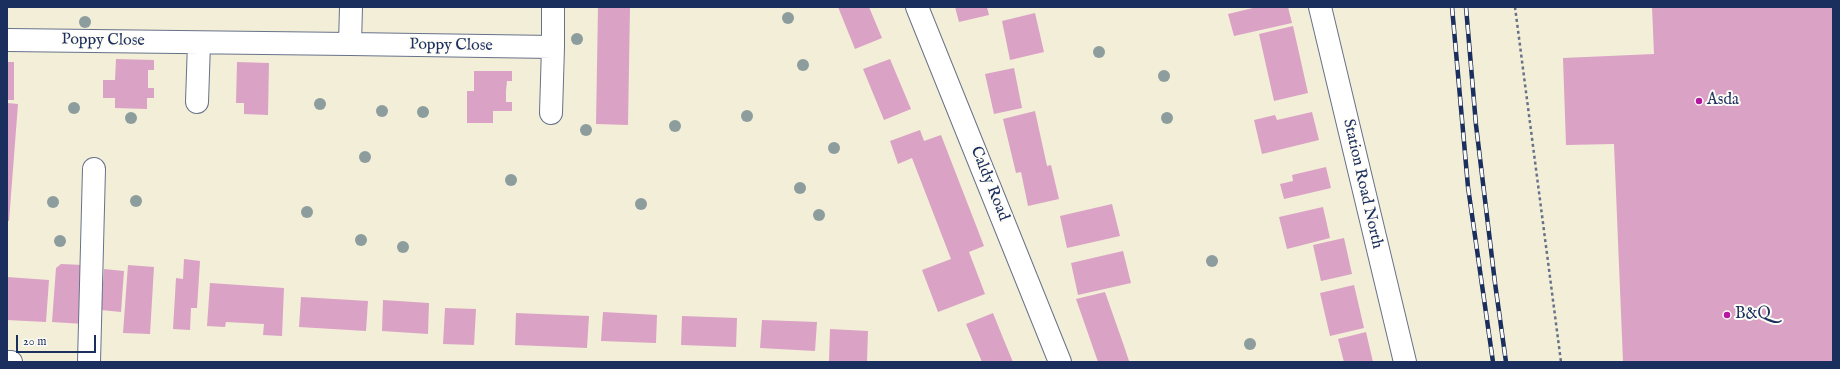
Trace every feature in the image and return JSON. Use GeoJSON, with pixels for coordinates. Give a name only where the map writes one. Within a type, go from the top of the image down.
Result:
{"type":"FeatureCollection","features":[{"type":"Feature","properties":{"kind":"street"},"geometry":{"type":"LineString","coordinates":[[350,44],[351,7]]}},
{"type":"Feature","properties":{"kind":"street"},"geometry":{"type":"LineString","coordinates":[[551,113],[553,7]]}},
{"type":"Feature","properties":{"kind":"street","name":"Caldy Road"},"geometry":{"type":"LineString","coordinates":[[917,7],[1060,362]]}},
{"type":"Feature","properties":{"kind":"street","name":"Station Road North"},"geometry":{"type":"LineString","coordinates":[[1320,7],[1405,362]]}},
{"type":"Feature","properties":{"kind":"street","name":"Poppy Close"},"geometry":{"type":"LineString","coordinates":[[7,40],[553,48]]}},
{"type":"Feature","properties":{"kind":"street"},"geometry":{"type":"LineString","coordinates":[[198,102],[199,42]]}},
{"type":"Feature","properties":{"kind":"street"},"geometry":{"type":"LineString","coordinates":[[89,362],[94,169]]}},
{"type":"Feature","properties":{"kind":"path"},"geometry":{"type":"LineString","coordinates":[[1516,7],[1561,362]]}},
{"type":"Feature","properties":{"kind":"building"},"geometry":{"type":"Polygon","coordinates":[[[598,7],[630,7],[628,125],[596,124],[598,7]]]}},
{"type":"Feature","properties":{"kind":"building"},"geometry":{"type":"Polygon","coordinates":[[[838,7],[869,7],[882,38],[855,49],[838,7]]]}},
{"type":"Feature","properties":{"kind":"building"},"geometry":{"type":"Polygon","coordinates":[[[955,7],[987,7],[989,15],[959,22],[955,7]]]}},
{"type":"Feature","properties":{"kind":"building"},"geometry":{"type":"Polygon","coordinates":[[[1257,7],[1288,7],[1292,23],[1234,36],[1228,14],[1257,7]]]}},
{"type":"Feature","properties":{"kind":"building","name":"Asda"},"geometry":{"type":"Polygon","coordinates":[[[1652,7],[1833,7],[1833,362],[1623,362],[1614,144],[1566,145],[1563,58],[1654,54],[1652,7]]]}},
{"type":"Feature","properties":{"kind":"building"},"geometry":{"type":"Polygon","coordinates":[[[1035,13],[1044,52],[1010,60],[1002,21],[1035,13]]]}},
{"type":"Feature","properties":{"kind":"building"},"geometry":{"type":"Polygon","coordinates":[[[1293,26],[1308,93],[1274,101],[1259,34],[1293,26]]]}},
{"type":"Feature","properties":{"kind":"building"},"geometry":{"type":"Polygon","coordinates":[[[116,59],[154,60],[154,70],[148,70],[148,88],[154,88],[154,98],[147,98],[147,109],[115,108],[115,98],[103,98],[103,80],[115,80],[116,59]]]}},
{"type":"Feature","properties":{"kind":"building"},"geometry":{"type":"Polygon","coordinates":[[[890,59],[911,109],[884,120],[863,69],[890,59]]]}},
{"type":"Feature","properties":{"kind":"building"},"geometry":{"type":"Polygon","coordinates":[[[7,62],[14,62],[14,100],[7,100],[7,62]]]}},
{"type":"Feature","properties":{"kind":"building"},"geometry":{"type":"Polygon","coordinates":[[[237,62],[269,63],[268,115],[244,114],[244,103],[236,103],[237,62]]]}},
{"type":"Feature","properties":{"kind":"building"},"geometry":{"type":"Polygon","coordinates":[[[1014,68],[1022,108],[994,114],[985,74],[1014,68]]]}},
{"type":"Feature","properties":{"kind":"building"},"geometry":{"type":"Polygon","coordinates":[[[474,71],[512,71],[512,81],[507,81],[506,102],[512,102],[512,111],[493,111],[493,123],[467,123],[467,91],[474,91],[474,71]]]}},
{"type":"Feature","properties":{"kind":"building"},"geometry":{"type":"Polygon","coordinates":[[[7,103],[18,104],[9,221],[7,221],[7,103]]]}},
{"type":"Feature","properties":{"kind":"building"},"geometry":{"type":"Polygon","coordinates":[[[1035,111],[1047,166],[1051,165],[1059,199],[1028,206],[1021,172],[1016,173],[1003,119],[1035,111]]]}},
{"type":"Feature","properties":{"kind":"building"},"geometry":{"type":"Polygon","coordinates":[[[1312,112],[1319,140],[1262,154],[1254,120],[1275,115],[1277,120],[1312,112]]]}},
{"type":"Feature","properties":{"kind":"building"},"geometry":{"type":"Polygon","coordinates":[[[920,130],[924,141],[941,135],[984,246],[969,252],[985,294],[938,312],[922,270],[951,259],[912,158],[898,164],[890,141],[920,130]]]}},
{"type":"Feature","properties":{"kind":"building"},"geometry":{"type":"Polygon","coordinates":[[[1326,167],[1331,188],[1284,199],[1280,184],[1293,181],[1292,175],[1326,167]]]}},
{"type":"Feature","properties":{"kind":"building"},"geometry":{"type":"Polygon","coordinates":[[[1112,204],[1120,236],[1067,248],[1060,216],[1112,204]]]}},
{"type":"Feature","properties":{"kind":"building"},"geometry":{"type":"Polygon","coordinates":[[[1323,207],[1330,238],[1287,249],[1279,217],[1323,207]]]}},
{"type":"Feature","properties":{"kind":"building"},"geometry":{"type":"Polygon","coordinates":[[[1344,238],[1352,274],[1321,281],[1313,245],[1344,238]]]}},
{"type":"Feature","properties":{"kind":"building"},"geometry":{"type":"Polygon","coordinates":[[[1123,251],[1131,283],[1078,295],[1071,263],[1123,251]]]}},
{"type":"Feature","properties":{"kind":"building"},"geometry":{"type":"Polygon","coordinates":[[[184,259],[200,261],[197,308],[191,308],[190,330],[173,329],[176,278],[183,279],[184,259]]]}},
{"type":"Feature","properties":{"kind":"building"},"geometry":{"type":"Polygon","coordinates":[[[61,264],[83,265],[84,324],[52,322],[56,268],[61,264]]]}},
{"type":"Feature","properties":{"kind":"building"},"geometry":{"type":"Polygon","coordinates":[[[128,265],[154,267],[150,334],[123,333],[128,265]]]}},
{"type":"Feature","properties":{"kind":"building"},"geometry":{"type":"Polygon","coordinates":[[[104,269],[124,271],[121,312],[101,310],[104,269]]]}},
{"type":"Feature","properties":{"kind":"building"},"geometry":{"type":"Polygon","coordinates":[[[7,277],[49,280],[46,322],[7,320],[7,277]]]}},
{"type":"Feature","properties":{"kind":"building"},"geometry":{"type":"Polygon","coordinates":[[[210,283],[284,288],[282,336],[263,335],[264,324],[226,322],[225,327],[207,326],[210,283]]]}},
{"type":"Feature","properties":{"kind":"building"},"geometry":{"type":"Polygon","coordinates":[[[1354,285],[1364,328],[1330,336],[1320,293],[1354,285]]]}},
{"type":"Feature","properties":{"kind":"building"},"geometry":{"type":"Polygon","coordinates":[[[1105,292],[1129,361],[1098,362],[1076,299],[1105,292]]]}},
{"type":"Feature","properties":{"kind":"building"},"geometry":{"type":"Polygon","coordinates":[[[301,297],[368,301],[366,331],[299,327],[301,297]]]}},
{"type":"Feature","properties":{"kind":"building"},"geometry":{"type":"Polygon","coordinates":[[[383,300],[429,303],[428,334],[382,331],[383,300]]]}},
{"type":"Feature","properties":{"kind":"building"},"geometry":{"type":"Polygon","coordinates":[[[445,308],[476,309],[474,345],[443,344],[445,308]]]}},
{"type":"Feature","properties":{"kind":"building"},"geometry":{"type":"Polygon","coordinates":[[[603,312],[657,315],[656,343],[601,341],[603,312]]]}},
{"type":"Feature","properties":{"kind":"building"},"geometry":{"type":"Polygon","coordinates":[[[516,313],[589,316],[587,348],[515,345],[516,313]]]}},
{"type":"Feature","properties":{"kind":"building"},"geometry":{"type":"Polygon","coordinates":[[[993,313],[1013,362],[982,362],[966,324],[993,313]]]}},
{"type":"Feature","properties":{"kind":"building"},"geometry":{"type":"Polygon","coordinates":[[[682,316],[737,318],[736,347],[681,345],[682,316]]]}},
{"type":"Feature","properties":{"kind":"building"},"geometry":{"type":"Polygon","coordinates":[[[762,320],[817,322],[815,351],[760,348],[762,320]]]}},
{"type":"Feature","properties":{"kind":"building"},"geometry":{"type":"Polygon","coordinates":[[[830,329],[868,331],[867,362],[829,361],[830,329]]]}},
{"type":"Feature","properties":{"kind":"building"},"geometry":{"type":"Polygon","coordinates":[[[1366,332],[1373,362],[1344,362],[1338,339],[1366,332]]]}},
{"type":"Feature","properties":{"kind":"railway"},"geometry":{"type":"LineString","coordinates":[[1452,7],[1468,187],[1493,362]]}},
{"type":"Feature","properties":{"kind":"railway"},"geometry":{"type":"LineString","coordinates":[[1466,7],[1476,125],[1506,362]]}},
{"type":"Feature","properties":{"kind":"place","name":"Asda"},"geometry":{"type":"Point","coordinates":[1699,101]}},
{"type":"Feature","properties":{"kind":"place","name":"B&Q"},"geometry":{"type":"Point","coordinates":[1727,315]}}]}
